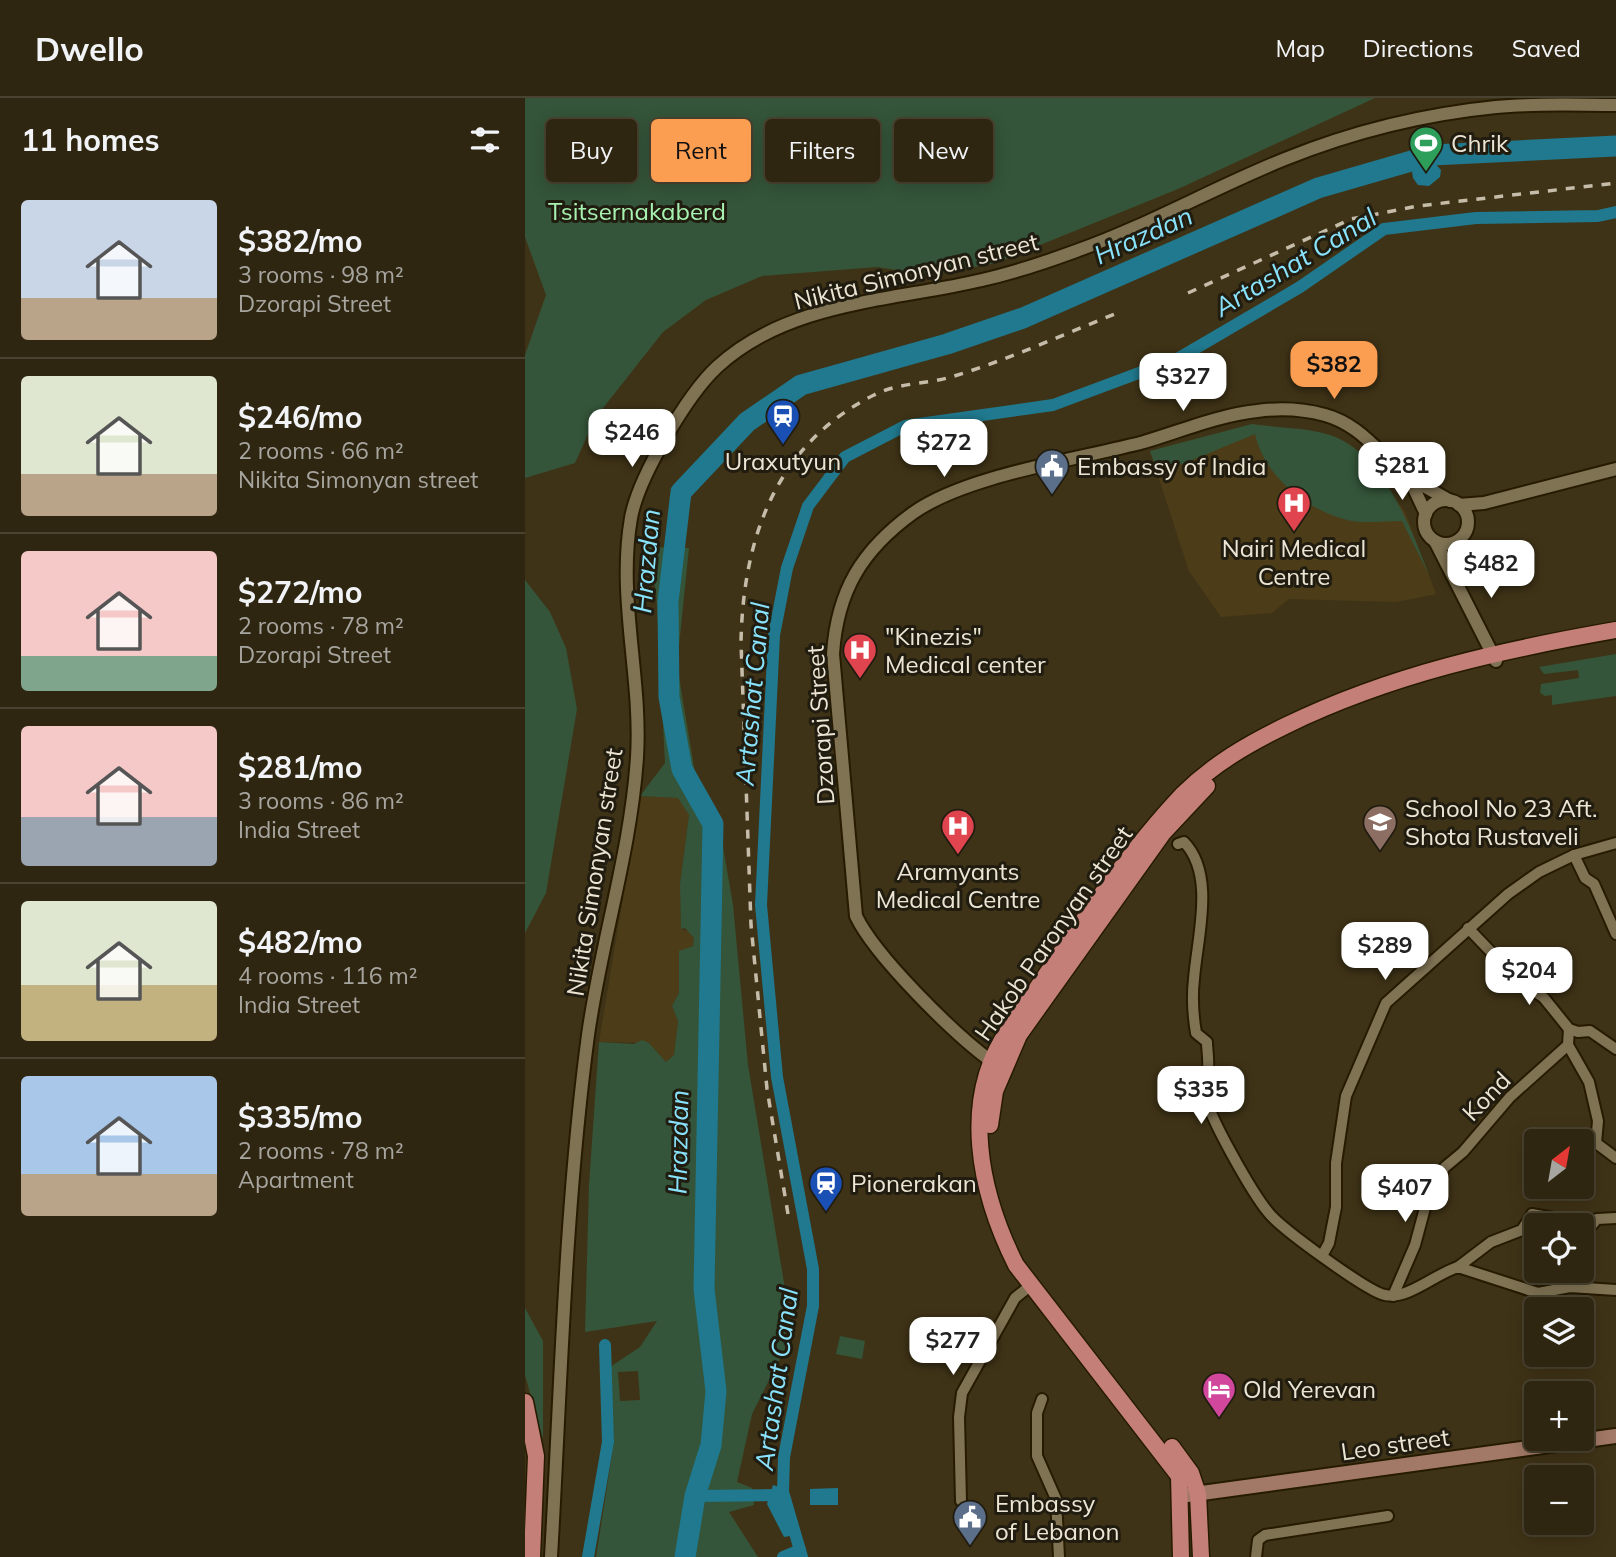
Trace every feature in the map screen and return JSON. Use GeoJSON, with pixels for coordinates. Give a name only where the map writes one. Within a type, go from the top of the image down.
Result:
{"type":"FeatureCollection","features":[{"type":"Feature","properties":{"kind":"main road","name":"Hakob Paronyan street"},"geometry":{"type":"LineString","coordinates":[[1181,1557],[1179,1476],[1016,1265],[999,1230],[984,1179],[980,1121],[982,1090],[991,1061],[1003,1036],[1113,882],[1182,795],[1233,752],[1330,704],[1497,656],[1616,630]]}},
{"type":"Feature","properties":{"kind":"main road","name":"Hakob Paronyan street"},"geometry":{"type":"LineString","coordinates":[[1201,1557],[1198,1494],[1191,1473],[1028,1263],[1005,1221],[993,1181],[989,1132],[995,1091],[1003,1067],[1029,1019],[1163,833],[1219,776],[1261,747],[1299,726],[1389,692],[1497,656],[1616,640]]}},
{"type":"Feature","properties":{"kind":"main road"},"geometry":{"type":"LineString","coordinates":[[525,1402],[536,1456],[532,1557]]}},
{"type":"Feature","properties":{"kind":"main road","name":"Leo street"},"geometry":{"type":"LineString","coordinates":[[1181,1496],[1616,1436]]}},
{"type":"Feature","properties":{"kind":"street","name":"Nikita Simonyan street"},"geometry":{"type":"LineString","coordinates":[[551,1557],[573,1176],[597,984],[631,806],[637,755],[626,606],[631,515],[656,454],[687,405],[715,368],[774,330],[824,312],[897,295],[982,281],[1079,251],[1288,158],[1356,134],[1425,118],[1498,107],[1616,105]]}},
{"type":"Feature","properties":{"kind":"street","name":"Dzorapi Street"},"geometry":{"type":"LineString","coordinates":[[991,1061],[968,1045],[880,951],[865,934],[856,916],[833,654],[834,630],[843,593],[862,561],[916,511],[951,494],[1005,476],[1255,411],[1299,411],[1325,415],[1356,429],[1408,476]]}},
{"type":"Feature","properties":{"kind":"street"},"geometry":{"type":"LineString","coordinates":[[1426,514],[1436,503],[1484,503],[1616,469]]}},
{"type":"Feature","properties":{"kind":"street"},"geometry":{"type":"LineString","coordinates":[[1408,476],[1454,503],[1468,519]]}},
{"type":"Feature","properties":{"kind":"street"},"geometry":{"type":"LineString","coordinates":[[1408,476],[1426,514],[1426,529],[1436,541],[1497,656]]}},
{"type":"Feature","properties":{"kind":"street"},"geometry":{"type":"LineString","coordinates":[[1484,503],[1468,519],[1467,529],[1460,539],[1455,565],[1497,656]]}},
{"type":"Feature","properties":{"kind":"street"},"geometry":{"type":"LineString","coordinates":[[1436,541],[1446,544],[1460,539]]}},
{"type":"Feature","properties":{"kind":"street"},"geometry":{"type":"LineString","coordinates":[[1178,844],[1184,842],[1195,857],[1204,907],[1197,942],[1193,1003],[1196,1033],[1207,1042],[1209,1065],[1204,1092],[1231,1153],[1267,1212],[1282,1227],[1364,1285],[1392,1296],[1411,1293],[1429,1279],[1458,1267],[1491,1242],[1523,1230],[1532,1214],[1592,1225],[1597,1219],[1616,1218]]}},
{"type":"Feature","properties":{"kind":"street"},"geometry":{"type":"LineString","coordinates":[[1322,1254],[1329,1243],[1336,1207],[1336,1163],[1346,1096],[1385,1003],[1468,928],[1528,879],[1574,855],[1616,843]]}},
{"type":"Feature","properties":{"kind":"street"},"geometry":{"type":"LineString","coordinates":[[1574,855],[1585,878],[1594,884],[1616,934]]}},
{"type":"Feature","properties":{"kind":"street"},"geometry":{"type":"LineString","coordinates":[[1468,928],[1515,976],[1544,998],[1569,1029],[1578,1032],[1590,1031],[1616,1049]]}},
{"type":"Feature","properties":{"kind":"street"},"geometry":{"type":"LineString","coordinates":[[1569,1029],[1568,1045],[1590,1082],[1598,1121],[1596,1143],[1616,1158]]}},
{"type":"Feature","properties":{"kind":"street","name":"Kond"},"geometry":{"type":"LineString","coordinates":[[1392,1296],[1415,1245],[1429,1193],[1438,1177],[1510,1097],[1568,1045]]}},
{"type":"Feature","properties":{"kind":"street"},"geometry":{"type":"LineString","coordinates":[[1458,1267],[1538,1293],[1570,1287],[1616,1290]]}},
{"type":"Feature","properties":{"kind":"street"},"geometry":{"type":"LineString","coordinates":[[961,1501],[959,1417],[962,1393],[1015,1298],[1031,1285]]}},
{"type":"Feature","properties":{"kind":"street"},"geometry":{"type":"LineString","coordinates":[[1042,1399],[1037,1413],[1037,1456],[1056,1499],[1059,1557]]}},
{"type":"Feature","properties":{"kind":"street"},"geometry":{"type":"LineString","coordinates":[[1256,1557],[1258,1539],[1265,1535],[1388,1516]]}},
{"type":"Feature","properties":{"kind":"shaded area","name":"Nairi Medical Centre"},"geometry":{"type":"Polygon","coordinates":[[[1252,424],[1333,436],[1367,460],[1405,512],[1436,594],[1396,602],[1289,599],[1272,613],[1221,617],[1189,571],[1150,451],[1252,424]]]}},
{"type":"Feature","properties":{"kind":"shaded area"},"geometry":{"type":"Polygon","coordinates":[[[640,796],[679,798],[689,815],[680,884],[681,929],[691,932],[694,938],[693,946],[679,952],[679,993],[672,1006],[678,1021],[674,1055],[666,1062],[649,1043],[599,1042],[640,796]]]}},
{"type":"Feature","properties":{"kind":"green space","name":"Tsitsernakaberd"},"geometry":{"type":"Polygon","coordinates":[[[525,98],[1375,98],[1178,189],[996,263],[929,275],[877,267],[762,276],[706,300],[663,332],[596,417],[575,463],[525,478],[525,355],[546,295],[525,237],[525,98]]]}},
{"type":"Feature","properties":{"kind":"green space"},"geometry":{"type":"Polygon","coordinates":[[[1252,424],[1324,433],[1351,446],[1367,460],[1394,496],[1429,575],[1402,521],[1347,520],[1317,508],[1289,489],[1278,477],[1268,464],[1255,434],[1185,463],[1157,471],[1150,451],[1252,424]]]}},
{"type":"Feature","properties":{"kind":"green space"},"geometry":{"type":"Polygon","coordinates":[[[643,547],[689,548],[677,665],[695,773],[720,829],[733,905],[748,1065],[786,1295],[785,1349],[752,1414],[737,1482],[752,1488],[754,1505],[729,1512],[758,1557],[596,1557],[614,1442],[610,1367],[640,1347],[657,1321],[585,1332],[589,1185],[599,1042],[634,1044],[642,1040],[649,1043],[666,1062],[674,1055],[678,1021],[672,1006],[679,993],[679,951],[693,946],[694,938],[685,928],[681,929],[680,884],[689,815],[678,798],[640,796],[665,763],[656,590],[643,547]],[[638,1371],[618,1372],[620,1401],[640,1400],[638,1371]]]}},
{"type":"Feature","properties":{"kind":"green space"},"geometry":{"type":"Polygon","coordinates":[[[525,580],[550,612],[566,648],[577,709],[546,893],[525,933],[525,580]]]}},
{"type":"Feature","properties":{"kind":"green space"},"geometry":{"type":"Polygon","coordinates":[[[1616,654],[1616,696],[1552,705],[1552,695],[1545,696],[1540,693],[1541,684],[1579,678],[1578,670],[1544,674],[1539,667],[1616,654]]]}},
{"type":"Feature","properties":{"kind":"green space"},"geometry":{"type":"Polygon","coordinates":[[[525,1308],[543,1341],[543,1439],[525,1375],[525,1308]]]}},
{"type":"Feature","properties":{"kind":"green space"},"geometry":{"type":"Polygon","coordinates":[[[840,1336],[865,1341],[862,1359],[836,1354],[840,1336]]]}},
{"type":"Feature","properties":{"kind":"water","name":"Chrik"},"geometry":{"type":"Polygon","coordinates":[[[1431,159],[1441,170],[1440,177],[1429,186],[1418,185],[1413,178],[1411,165],[1431,159]]]}},
{"type":"Feature","properties":{"kind":"water"},"geometry":{"type":"Polygon","coordinates":[[[773,1485],[779,1487],[790,1536],[784,1537],[767,1504],[773,1485]]]}},
{"type":"Feature","properties":{"kind":"water"},"geometry":{"type":"Polygon","coordinates":[[[838,1488],[838,1505],[810,1505],[810,1489],[838,1488]]]}},
{"type":"Feature","properties":{"kind":"waterway","name":"Hrazdan"},"geometry":{"type":"LineString","coordinates":[[685,1557],[695,1496],[711,1445],[716,1391],[704,1289],[713,824],[682,769],[669,697],[668,602],[681,492],[747,422],[801,385],[947,344],[1023,318],[1318,188],[1432,155],[1616,146]]}},
{"type":"Feature","properties":{"kind":"waterway","name":"Artashat Canal"},"geometry":{"type":"LineString","coordinates":[[802,1557],[783,1492],[784,1457],[813,1306],[813,1269],[777,1077],[761,905],[774,635],[787,568],[808,506],[845,457],[905,426],[1053,405],[1179,358],[1300,287],[1384,229],[1476,218],[1598,216],[1616,212]]}},
{"type":"Feature","properties":{"kind":"waterway"},"geometry":{"type":"LineString","coordinates":[[588,1557],[608,1442],[605,1345]]}},
{"type":"Feature","properties":{"kind":"waterway"},"geometry":{"type":"LineString","coordinates":[[695,1496],[774,1495],[777,1505]]}},
{"type":"Feature","properties":{"kind":"waterway"},"geometry":{"type":"LineString","coordinates":[[783,1557],[800,1550]]}},
{"type":"Feature","properties":{"kind":"railway"},"geometry":{"type":"LineString","coordinates":[[1188,293],[1351,219],[1418,206],[1616,183]]}},
{"type":"Feature","properties":{"kind":"railway"},"geometry":{"type":"LineString","coordinates":[[788,1214],[767,1089],[751,925],[741,642],[743,604],[758,531],[771,498],[789,467],[812,440],[840,415],[883,391],[972,370],[1120,312]]}},
{"type":"Feature","properties":{"kind":"place","name":"Chrik"},"geometry":{"type":"Point","coordinates":[1426,173]}},
{"type":"Feature","properties":{"kind":"place","name":"Uraxutyun"},"geometry":{"type":"Point","coordinates":[783,446]}},
{"type":"Feature","properties":{"kind":"place","name":"Embassy of India"},"geometry":{"type":"Point","coordinates":[1052,496]}},
{"type":"Feature","properties":{"kind":"place","name":"Nairi Medical Centre"},"geometry":{"type":"Point","coordinates":[1294,533]}},
{"type":"Feature","properties":{"kind":"place","name":"\"Kinezis\" Medical center"},"geometry":{"type":"Point","coordinates":[860,680]}},
{"type":"Feature","properties":{"kind":"place","name":"School No 23 Aft. Shota Rustaveli"},"geometry":{"type":"Point","coordinates":[1380,852]}},
{"type":"Feature","properties":{"kind":"place","name":"Aramyants Medical Centre"},"geometry":{"type":"Point","coordinates":[958,856]}},
{"type":"Feature","properties":{"kind":"place","name":"Pionerakan"},"geometry":{"type":"Point","coordinates":[826,1213]}},
{"type":"Feature","properties":{"kind":"place","name":"Old Yerevan"},"geometry":{"type":"Point","coordinates":[1219,1419]}},
{"type":"Feature","properties":{"kind":"place","name":"Embassy of Lebanon"},"geometry":{"type":"Point","coordinates":[970,1547]}}]}
